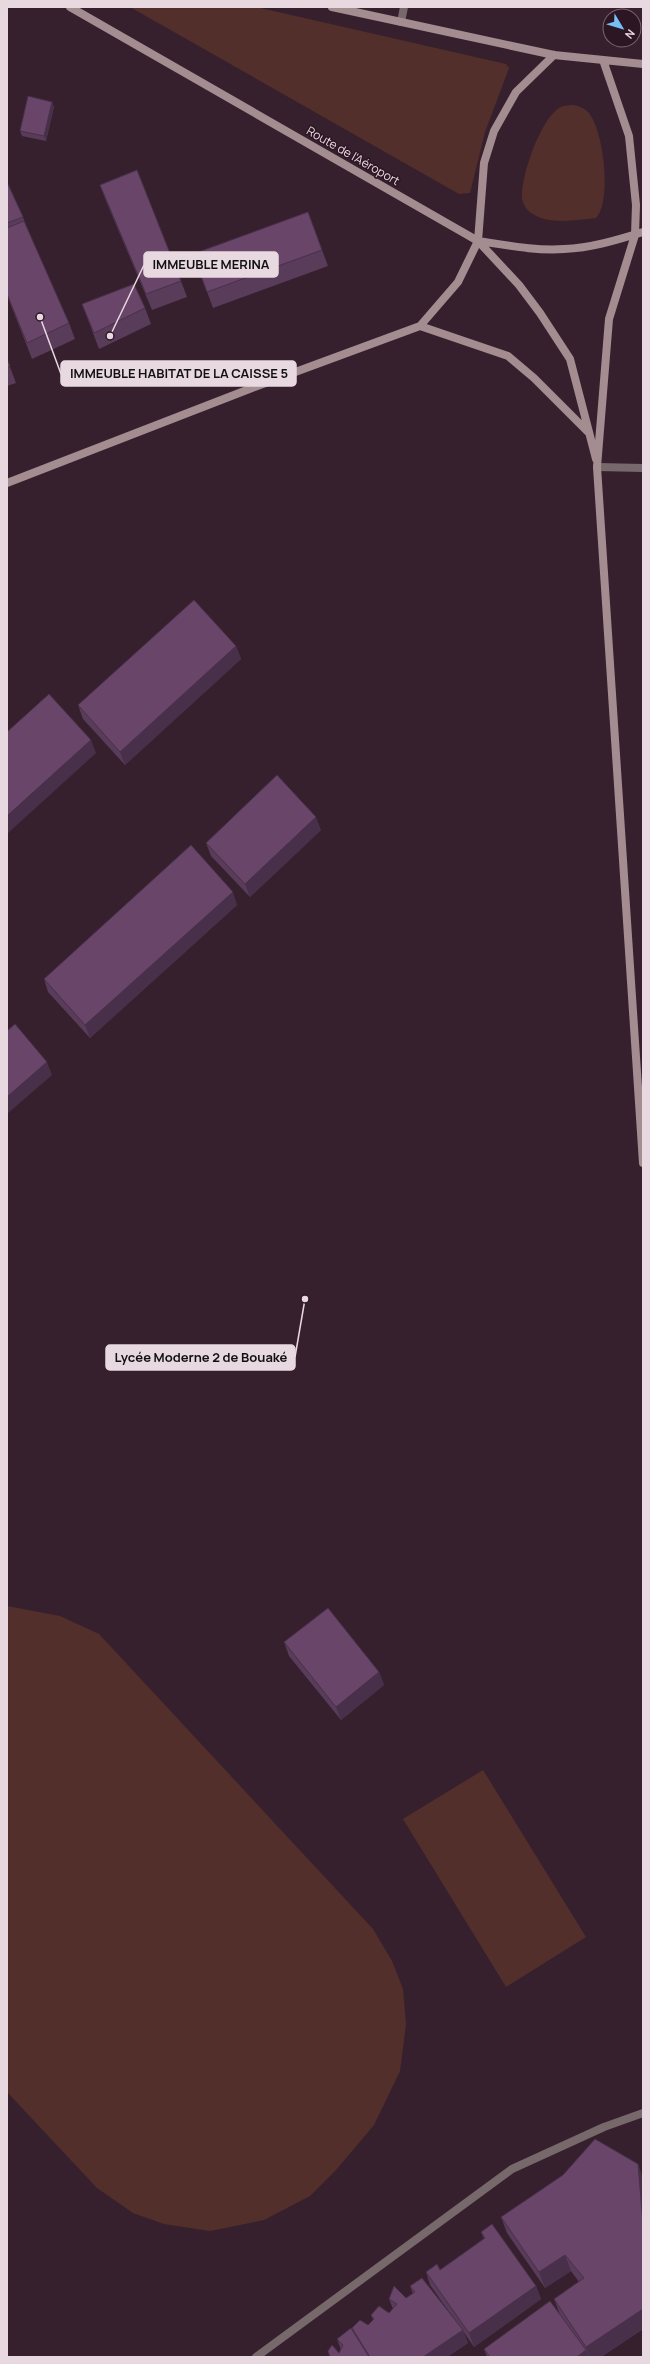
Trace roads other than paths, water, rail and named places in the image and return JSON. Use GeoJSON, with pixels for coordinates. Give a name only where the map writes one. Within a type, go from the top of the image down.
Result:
{"type":"FeatureCollection","features":[{"type":"Feature","properties":{"kind":"main road","name":"Route de l'Aéroport"},"geometry":{"type":"LineString","coordinates":[[70,7],[478,241],[533,249],[564,249],[601,245],[639,234]]}},
{"type":"Feature","properties":{"kind":"main road"},"geometry":{"type":"LineString","coordinates":[[332,7],[554,55],[643,64]]}},
{"type":"Feature","properties":{"kind":"main road"},"geometry":{"type":"LineString","coordinates":[[7,483],[252,388],[420,326],[458,282],[478,241],[484,163],[494,131],[516,92],[554,55]]}},
{"type":"Feature","properties":{"kind":"main road"},"geometry":{"type":"LineString","coordinates":[[603,60],[629,136],[639,234],[609,319],[598,467],[643,1163]]}},
{"type":"Feature","properties":{"kind":"main road"},"geometry":{"type":"LineString","coordinates":[[478,241],[536,308],[570,359],[598,467]]}},
{"type":"Feature","properties":{"kind":"main road"},"geometry":{"type":"LineString","coordinates":[[420,326],[508,356],[534,378],[589,433]]}},
{"type":"Feature","properties":{"kind":"street"},"geometry":{"type":"LineString","coordinates":[[402,22],[404,7]]}},
{"type":"Feature","properties":{"kind":"street"},"geometry":{"type":"LineString","coordinates":[[598,467],[643,468]]}},
{"type":"Feature","properties":{"kind":"street"},"geometry":{"type":"LineString","coordinates":[[256,2357],[512,2169],[604,2127],[643,2113]]}},
{"type":"Feature","properties":{"kind":"place","name":"IMMEUBLE HABITAT DE LA CAISSE 5"},"geometry":{"type":"Point","coordinates":[40,317]}},
{"type":"Feature","properties":{"kind":"place","name":"IMMEUBLE MERINA"},"geometry":{"type":"Point","coordinates":[110,336]}},
{"type":"Feature","properties":{"kind":"place","name":"Lycée Moderne 2 de Bouaké"},"geometry":{"type":"Point","coordinates":[305,1299]}}]}
